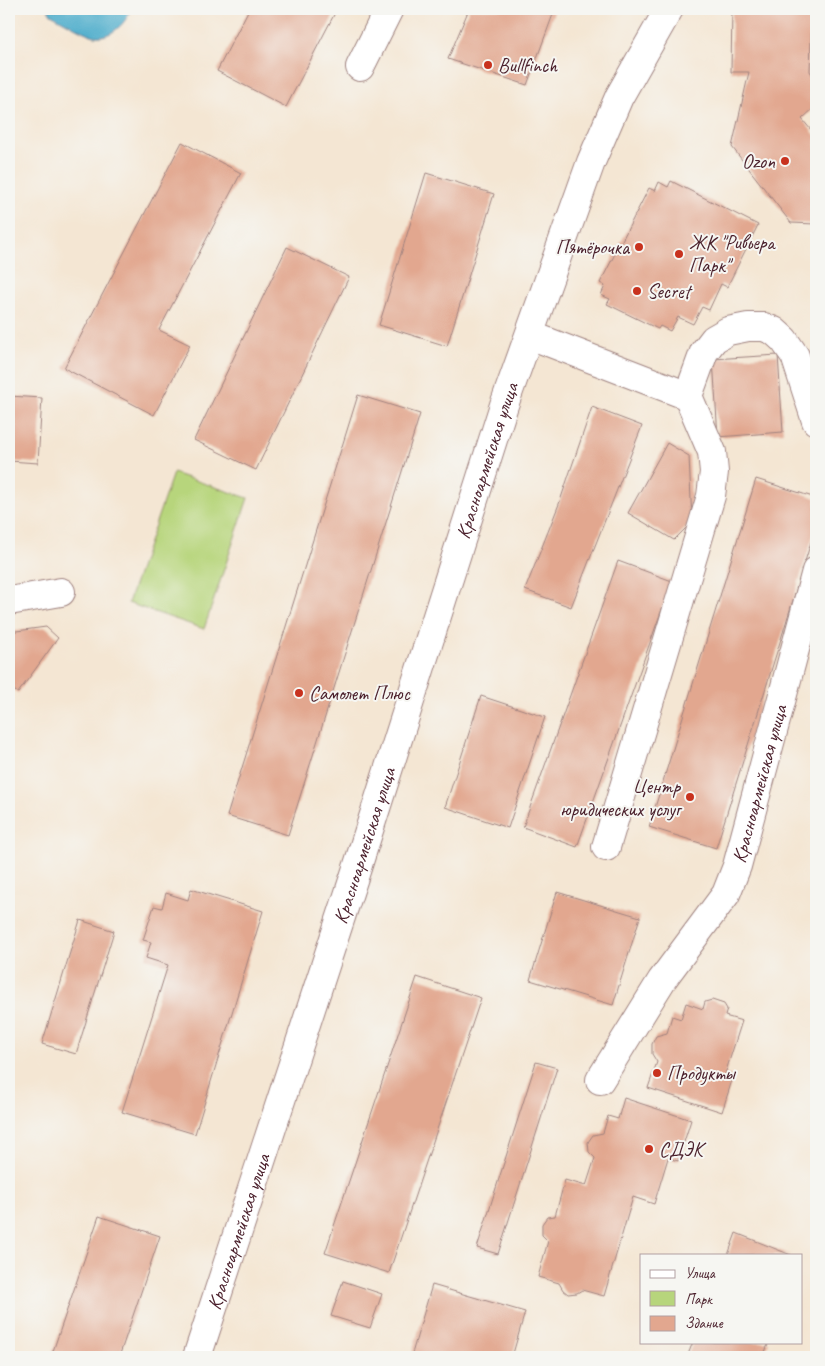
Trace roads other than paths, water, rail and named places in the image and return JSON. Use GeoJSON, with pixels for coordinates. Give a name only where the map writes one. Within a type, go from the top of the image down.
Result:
{"type":"FeatureCollection","features":[{"type":"Feature","properties":{"kind":"street"},"geometry":{"type":"LineString","coordinates":[[360,67],[389,9]]}},
{"type":"Feature","properties":{"kind":"street","name":"Красноармейская улица"},"geometry":{"type":"LineString","coordinates":[[197,1357],[358,865],[504,405],[591,162],[619,97],[669,9]]}},
{"type":"Feature","properties":{"kind":"street"},"geometry":{"type":"LineString","coordinates":[[606,847],[711,496],[714,472],[712,452],[688,396],[704,352],[714,339],[728,331],[748,327],[764,327],[774,331],[784,340],[795,356],[816,422]]}},
{"type":"Feature","properties":{"kind":"street"},"geometry":{"type":"LineString","coordinates":[[530,335],[688,396]]}},
{"type":"Feature","properties":{"kind":"street","name":"Красноармейская улица"},"geometry":{"type":"LineString","coordinates":[[600,1080],[662,980],[726,894],[737,866],[816,571]]}},
{"type":"Feature","properties":{"kind":"street"},"geometry":{"type":"LineString","coordinates":[[9,601],[61,592]]}},
{"type":"Feature","properties":{"kind":"water"},"geometry":{"type":"Polygon","coordinates":[[[48,9],[131,9],[126,19],[113,32],[107,35],[95,36],[51,14],[48,9]]]}},
{"type":"Feature","properties":{"kind":"place","name":"Bullfinch"},"geometry":{"type":"Point","coordinates":[488,65]}},
{"type":"Feature","properties":{"kind":"place","name":"Ozon"},"geometry":{"type":"Point","coordinates":[785,161]}},
{"type":"Feature","properties":{"kind":"place","name":"Пятёрочка"},"geometry":{"type":"Point","coordinates":[639,247]}},
{"type":"Feature","properties":{"kind":"place","name":"ЖК \"Ривьера Парк\""},"geometry":{"type":"Point","coordinates":[679,254]}},
{"type":"Feature","properties":{"kind":"place","name":"Secret"},"geometry":{"type":"Point","coordinates":[637,291]}},
{"type":"Feature","properties":{"kind":"place","name":"Самолет Плюс"},"geometry":{"type":"Point","coordinates":[299,693]}},
{"type":"Feature","properties":{"kind":"place","name":"Центр юридических услуг"},"geometry":{"type":"Point","coordinates":[690,797]}},
{"type":"Feature","properties":{"kind":"place","name":"Продукты"},"geometry":{"type":"Point","coordinates":[657,1073]}},
{"type":"Feature","properties":{"kind":"place","name":"СДЭК"},"geometry":{"type":"Point","coordinates":[649,1149]}}]}
